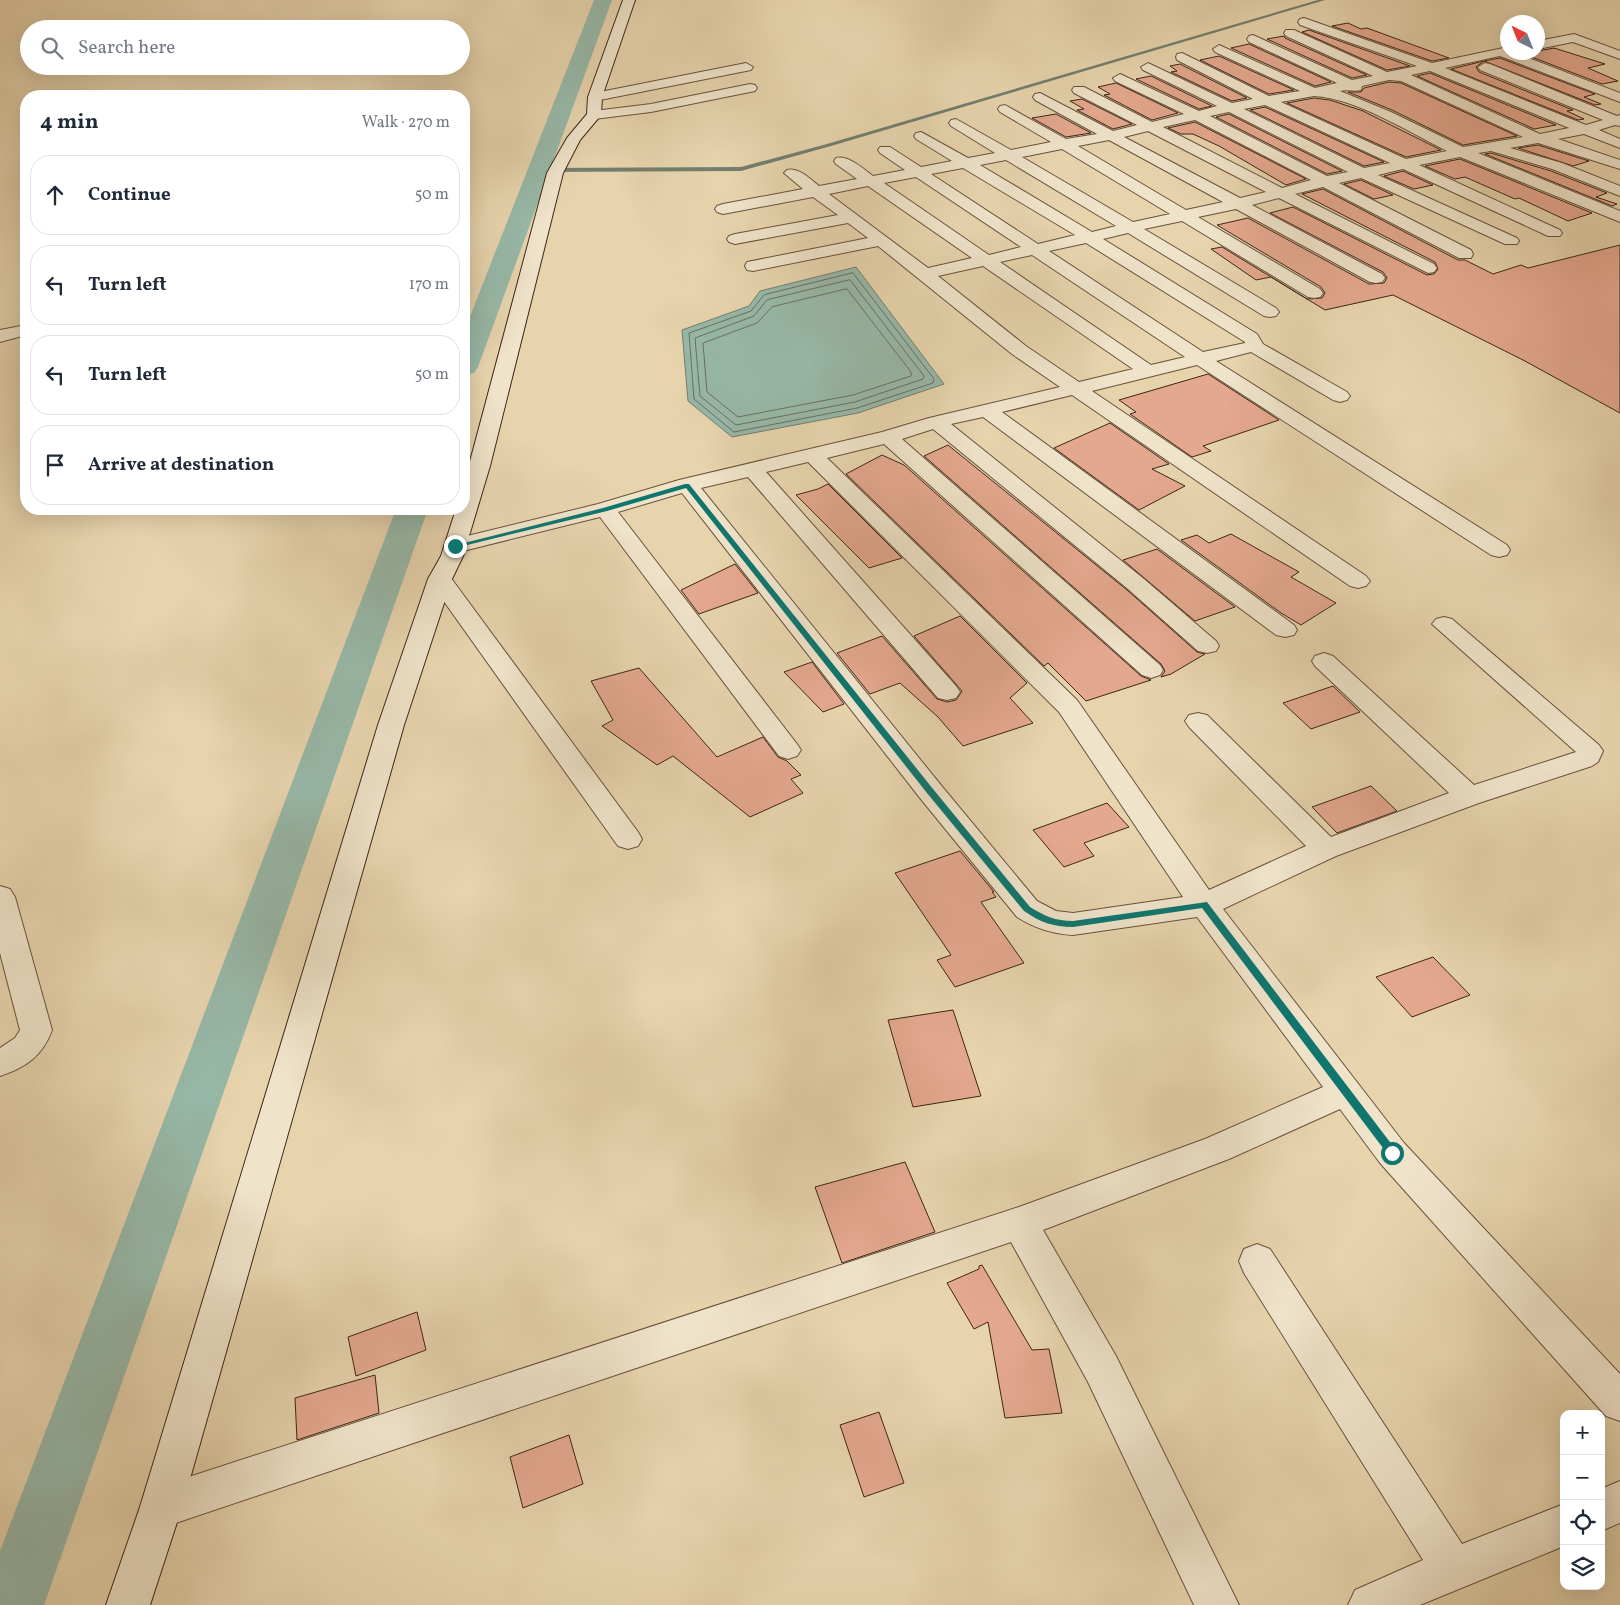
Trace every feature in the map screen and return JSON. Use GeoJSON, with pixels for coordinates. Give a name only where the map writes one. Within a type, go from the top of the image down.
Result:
{"type":"FeatureCollection","features":[{"type":"Feature","properties":{"kind":"street"},"geometry":{"type":"LineString","coordinates":[[470,498],[480,466],[557,168],[574,138],[594,115],[596,97],[629,0]]}},
{"type":"Feature","properties":{"kind":"street"},"geometry":{"type":"LineString","coordinates":[[1302,22],[1431,67],[1620,144]]}},
{"type":"Feature","properties":{"kind":"street"},"geometry":{"type":"LineString","coordinates":[[1290,33],[1385,76],[1402,77],[1459,101],[1537,138],[1620,166]]}},
{"type":"Feature","properties":{"kind":"street"},"geometry":{"type":"LineString","coordinates":[[1545,45],[1574,38],[1620,55]]}},
{"type":"Feature","properties":{"kind":"street"},"geometry":{"type":"LineString","coordinates":[[1253,39],[1394,104]]}},
{"type":"Feature","properties":{"kind":"street"},"geometry":{"type":"LineString","coordinates":[[1219,49],[1314,92],[1334,93],[1386,114],[1460,152],[1517,173],[1620,217]]}},
{"type":"Feature","properties":{"kind":"street"},"geometry":{"type":"LineString","coordinates":[[1545,50],[1556,55]]}},
{"type":"Feature","properties":{"kind":"street"},"geometry":{"type":"LineString","coordinates":[[723,209],[1113,134],[1500,52]]}},
{"type":"Feature","properties":{"kind":"street"},"geometry":{"type":"LineString","coordinates":[[1182,57],[1267,101],[1554,233]]}},
{"type":"Feature","properties":{"kind":"street"},"geometry":{"type":"LineString","coordinates":[[1467,60],[1618,120]]}},
{"type":"Feature","properties":{"kind":"street"},"geometry":{"type":"LineString","coordinates":[[1526,60],[1620,98]]}},
{"type":"Feature","properties":{"kind":"street"},"geometry":{"type":"LineString","coordinates":[[1148,67],[1364,174],[1511,241]]}},
{"type":"Feature","properties":{"kind":"street"},"geometry":{"type":"LineString","coordinates":[[596,97],[746,68]]}},
{"type":"Feature","properties":{"kind":"street"},"geometry":{"type":"LineString","coordinates":[[1120,78],[1198,115],[1465,254]]}},
{"type":"Feature","properties":{"kind":"street"},"geometry":{"type":"LineString","coordinates":[[594,115],[651,108],[750,88]]}},
{"type":"Feature","properties":{"kind":"street"},"geometry":{"type":"LineString","coordinates":[[1079,90],[1428,268]]}},
{"type":"Feature","properties":{"kind":"street"},"geometry":{"type":"LineString","coordinates":[[1040,97],[1113,134],[1376,278]]}},
{"type":"Feature","properties":{"kind":"street"},"geometry":{"type":"LineString","coordinates":[[1005,109],[1314,292]]}},
{"type":"Feature","properties":{"kind":"street"},"geometry":{"type":"LineString","coordinates":[[925,274],[1460,152],[1586,130],[1618,120]]}},
{"type":"Feature","properties":{"kind":"street"},"geometry":{"type":"LineString","coordinates":[[956,123],[1270,312]]}},
{"type":"Feature","properties":{"kind":"street"},"geometry":{"type":"LineString","coordinates":[[921,136],[1089,237],[1251,338],[1254,341],[1254,346]]}},
{"type":"Feature","properties":{"kind":"street"},"geometry":{"type":"LineString","coordinates":[[1466,136],[1493,147],[1557,166],[1620,191]]}},
{"type":"Feature","properties":{"kind":"street"},"geometry":{"type":"LineString","coordinates":[[885,150],[1199,358],[1499,550]]}},
{"type":"Feature","properties":{"kind":"street"},"geometry":{"type":"LineString","coordinates":[[841,161],[1149,372]]}},
{"type":"Feature","properties":{"kind":"street"},"geometry":{"type":"LineString","coordinates":[[792,173],[813,191],[925,274],[1020,350],[1358,581]]}},
{"type":"Feature","properties":{"kind":"street"},"geometry":{"type":"LineString","coordinates":[[735,240],[850,218]]}},
{"type":"Feature","properties":{"kind":"street"},"geometry":{"type":"LineString","coordinates":[[753,266],[880,241]]}},
{"type":"Feature","properties":{"kind":"street"},"geometry":{"type":"LineString","coordinates":[[0,336],[20,331]]}},
{"type":"Feature","properties":{"kind":"street"},"geometry":{"type":"LineString","coordinates":[[455,546],[605,509],[687,485],[888,438],[936,422],[1254,346],[1340,396]]}},
{"type":"Feature","properties":{"kind":"street"},"geometry":{"type":"LineString","coordinates":[[988,411],[1285,630]]}},
{"type":"Feature","properties":{"kind":"street"},"geometry":{"type":"LineString","coordinates":[[936,422],[1136,584],[1207,646]]}},
{"type":"Feature","properties":{"kind":"street"},"geometry":{"type":"LineString","coordinates":[[888,438],[1151,670]]}},
{"type":"Feature","properties":{"kind":"street"},"geometry":{"type":"LineString","coordinates":[[813,456],[1068,706],[1204,905],[1392,1153],[1620,1402]]}},
{"type":"Feature","properties":{"kind":"street"},"geometry":{"type":"LineString","coordinates":[[752,470],[947,692]]}},
{"type":"Feature","properties":{"kind":"street"},"geometry":{"type":"LineString","coordinates":[[687,485],[924,783],[1027,909],[1042,919],[1058,924],[1073,924],[1204,905],[1326,849],[1469,796],[1583,760],[1589,756],[1590,751],[1583,743],[1444,624]]}},
{"type":"Feature","properties":{"kind":"street"},"geometry":{"type":"LineString","coordinates":[[605,509],[788,750]]}},
{"type":"Feature","properties":{"kind":"street"},"geometry":{"type":"LineString","coordinates":[[128,1605],[161,1507],[391,726],[440,579],[455,546],[465,515]]}},
{"type":"Feature","properties":{"kind":"street"},"geometry":{"type":"LineString","coordinates":[[440,579],[628,839]]}},
{"type":"Feature","properties":{"kind":"street"},"geometry":{"type":"LineString","coordinates":[[1324,661],[1469,796]]}},
{"type":"Feature","properties":{"kind":"street"},"geometry":{"type":"LineString","coordinates":[[1198,721],[1326,849]]}},
{"type":"Feature","properties":{"kind":"street"},"geometry":{"type":"LineString","coordinates":[[0,897],[36,1030],[32,1042],[26,1049],[0,1063]]}},
{"type":"Feature","properties":{"kind":"street"},"geometry":{"type":"LineString","coordinates":[[161,1507],[1020,1223],[1217,1149],[1345,1092]]}},
{"type":"Feature","properties":{"kind":"street"},"geometry":{"type":"LineString","coordinates":[[1020,1223],[1102,1369],[1217,1605]]}},
{"type":"Feature","properties":{"kind":"street"},"geometry":{"type":"LineString","coordinates":[[1257,1262],[1453,1569]]}},
{"type":"Feature","properties":{"kind":"street"},"geometry":{"type":"LineString","coordinates":[[1605,1508],[1620,1502]]}},
{"type":"Feature","properties":{"kind":"street"},"geometry":{"type":"LineString","coordinates":[[1370,1605],[1453,1569],[1560,1527]]}},
{"type":"Feature","properties":{"kind":"water"},"geometry":{"type":"Polygon","coordinates":[[[856,267],[944,384],[858,413],[732,437],[688,401],[682,330],[749,306],[760,291],[856,267]]]}},
{"type":"Feature","properties":{"kind":"building"},"geometry":{"type":"Polygon","coordinates":[[[1348,23],[1449,58],[1432,61],[1332,26],[1348,23]]]}},
{"type":"Feature","properties":{"kind":"building"},"geometry":{"type":"Polygon","coordinates":[[[1309,30],[1410,66],[1387,70],[1302,32],[1309,30]]]}},
{"type":"Feature","properties":{"kind":"building"},"geometry":{"type":"Polygon","coordinates":[[[1284,36],[1367,75],[1352,78],[1267,39],[1284,36]]]}},
{"type":"Feature","properties":{"kind":"building"},"geometry":{"type":"Polygon","coordinates":[[[1249,44],[1331,82],[1315,86],[1231,48],[1249,44]]]}},
{"type":"Feature","properties":{"kind":"building"},"geometry":{"type":"Polygon","coordinates":[[[1554,48],[1605,64],[1588,68],[1618,81],[1602,84],[1539,60],[1545,60],[1545,50],[1554,48]]]}},
{"type":"Feature","properties":{"kind":"building"},"geometry":{"type":"Polygon","coordinates":[[[1219,56],[1294,90],[1269,94],[1200,60],[1219,56]]]}},
{"type":"Feature","properties":{"kind":"building"},"geometry":{"type":"Polygon","coordinates":[[[1500,58],[1500,60],[1505,60],[1595,94],[1584,97],[1601,104],[1595,105],[1484,61],[1500,58]]]}},
{"type":"Feature","properties":{"kind":"building"},"geometry":{"type":"Polygon","coordinates":[[[1484,61],[1476,67],[1479,72],[1573,110],[1567,111],[1584,119],[1578,120],[1451,69],[1484,61]]]}},
{"type":"Feature","properties":{"kind":"building"},"geometry":{"type":"Polygon","coordinates":[[[1180,64],[1247,98],[1232,101],[1171,72],[1177,71],[1170,66],[1180,64]]]}},
{"type":"Feature","properties":{"kind":"building"},"geometry":{"type":"Polygon","coordinates":[[[1430,73],[1556,125],[1534,129],[1417,76],[1430,73]]]}},
{"type":"Feature","properties":{"kind":"building"},"geometry":{"type":"Polygon","coordinates":[[[1151,76],[1212,106],[1199,109],[1136,79],[1151,76]]]}},
{"type":"Feature","properties":{"kind":"building"},"geometry":{"type":"Polygon","coordinates":[[[1389,82],[1401,83],[1517,136],[1463,145],[1392,110],[1348,92],[1361,92],[1364,88],[1389,82]]]}},
{"type":"Feature","properties":{"kind":"building"},"geometry":{"type":"Polygon","coordinates":[[[1116,83],[1178,113],[1152,120],[1104,95],[1110,94],[1098,87],[1116,83]]]}},
{"type":"Feature","properties":{"kind":"building"},"geometry":{"type":"Polygon","coordinates":[[[1314,98],[1330,100],[1363,111],[1441,150],[1406,157],[1287,103],[1314,98]]]}},
{"type":"Feature","properties":{"kind":"building"},"geometry":{"type":"Polygon","coordinates":[[[1082,99],[1132,124],[1113,129],[1077,110],[1084,109],[1070,101],[1082,99]]]}},
{"type":"Feature","properties":{"kind":"building"},"geometry":{"type":"Polygon","coordinates":[[[1265,107],[1384,162],[1364,166],[1250,110],[1265,107]]]}},
{"type":"Feature","properties":{"kind":"building"},"geometry":{"type":"Polygon","coordinates":[[[1056,114],[1091,133],[1066,137],[1032,118],[1056,114]]]}},
{"type":"Feature","properties":{"kind":"building"},"geometry":{"type":"Polygon","coordinates":[[[1229,114],[1342,171],[1327,174],[1216,117],[1229,114]]]}},
{"type":"Feature","properties":{"kind":"building"},"geometry":{"type":"Polygon","coordinates":[[[1195,122],[1306,179],[1286,185],[1219,146],[1193,134],[1181,134],[1168,128],[1195,122]]]}},
{"type":"Feature","properties":{"kind":"building"},"geometry":{"type":"Polygon","coordinates":[[[1538,145],[1589,161],[1573,166],[1518,148],[1538,145]]]}},
{"type":"Feature","properties":{"kind":"building"},"geometry":{"type":"Polygon","coordinates":[[[1491,153],[1551,171],[1607,193],[1596,197],[1617,204],[1612,206],[1485,154],[1491,153]]]}},
{"type":"Feature","properties":{"kind":"building"},"geometry":{"type":"Polygon","coordinates":[[[1460,159],[1592,213],[1568,221],[1519,198],[1515,199],[1465,177],[1455,179],[1425,166],[1460,159]]]}},
{"type":"Feature","properties":{"kind":"building"},"geometry":{"type":"Polygon","coordinates":[[[1403,171],[1433,185],[1414,189],[1384,176],[1403,171]]]}},
{"type":"Feature","properties":{"kind":"building"},"geometry":{"type":"Polygon","coordinates":[[[1361,180],[1393,195],[1374,199],[1344,184],[1361,180]]]}},
{"type":"Feature","properties":{"kind":"building"},"geometry":{"type":"Polygon","coordinates":[[[1323,189],[1458,260],[1465,260],[1493,274],[1521,265],[1528,268],[1620,245],[1620,413],[1523,360],[1393,295],[1325,310],[1307,299],[1322,298],[1325,293],[1321,287],[1217,225],[1248,218],[1369,284],[1384,283],[1387,278],[1383,272],[1270,213],[1293,207],[1427,275],[1434,274],[1438,269],[1435,262],[1302,194],[1323,189]]]}},
{"type":"Feature","properties":{"kind":"building"},"geometry":{"type":"Polygon","coordinates":[[[1222,247],[1307,299],[1271,277],[1256,280],[1211,249],[1222,247]]]}},
{"type":"Feature","properties":{"kind":"building"},"geometry":{"type":"Polygon","coordinates":[[[1208,374],[1279,420],[1203,446],[1211,451],[1192,457],[1130,414],[1136,412],[1119,400],[1208,374]]]}},
{"type":"Feature","properties":{"kind":"building"},"geometry":{"type":"Polygon","coordinates":[[[1110,423],[1169,464],[1152,469],[1185,486],[1139,510],[1054,448],[1110,423]]]}},
{"type":"Feature","properties":{"kind":"building"},"geometry":{"type":"Polygon","coordinates":[[[948,445],[1127,590],[1197,652],[1205,654],[1171,674],[1161,677],[1165,671],[1161,664],[924,456],[948,445]]]}},
{"type":"Feature","properties":{"kind":"building"},"geometry":{"type":"Polygon","coordinates":[[[882,455],[904,465],[1141,676],[1151,680],[1086,701],[1048,663],[1044,666],[846,474],[882,455]]]}},
{"type":"Feature","properties":{"kind":"building"},"geometry":{"type":"Polygon","coordinates":[[[828,484],[902,558],[869,568],[796,495],[828,484]]]}},
{"type":"Feature","properties":{"kind":"building"},"geometry":{"type":"Polygon","coordinates":[[[1231,534],[1299,572],[1291,577],[1336,603],[1301,625],[1281,613],[1181,540],[1197,535],[1209,543],[1231,534]]]}},
{"type":"Feature","properties":{"kind":"building"},"geometry":{"type":"Polygon","coordinates":[[[1157,549],[1235,607],[1195,621],[1123,560],[1157,549]]]}},
{"type":"Feature","properties":{"kind":"building"},"geometry":{"type":"Polygon","coordinates":[[[735,564],[758,593],[699,614],[681,590],[735,564]]]}},
{"type":"Feature","properties":{"kind":"building"},"geometry":{"type":"Polygon","coordinates":[[[960,616],[1027,683],[1010,698],[1033,723],[963,746],[938,717],[900,683],[870,694],[837,653],[882,636],[937,699],[947,702],[956,700],[962,691],[914,636],[960,616]]]}},
{"type":"Feature","properties":{"kind":"building"},"geometry":{"type":"Polygon","coordinates":[[[812,662],[844,704],[823,712],[784,672],[812,662]]]}},
{"type":"Feature","properties":{"kind":"building"},"geometry":{"type":"Polygon","coordinates":[[[639,668],[717,757],[763,737],[778,757],[787,761],[801,775],[791,779],[803,793],[750,817],[673,756],[657,765],[602,726],[613,720],[591,681],[639,668]]]}},
{"type":"Feature","properties":{"kind":"building"},"geometry":{"type":"Polygon","coordinates":[[[1333,686],[1360,712],[1311,729],[1283,703],[1333,686]]]}},
{"type":"Feature","properties":{"kind":"building"},"geometry":{"type":"Polygon","coordinates":[[[1371,786],[1397,811],[1337,833],[1312,807],[1371,786]]]}},
{"type":"Feature","properties":{"kind":"building"},"geometry":{"type":"Polygon","coordinates":[[[1107,803],[1129,827],[1084,843],[1094,856],[1064,867],[1033,830],[1107,803]]]}},
{"type":"Feature","properties":{"kind":"building"},"geometry":{"type":"Polygon","coordinates":[[[960,851],[994,892],[992,892],[996,897],[981,902],[1024,963],[955,987],[937,960],[951,955],[895,873],[960,851]]]}},
{"type":"Feature","properties":{"kind":"building"},"geometry":{"type":"Polygon","coordinates":[[[1433,957],[1470,995],[1412,1017],[1376,977],[1433,957]]]}},
{"type":"Feature","properties":{"kind":"building"},"geometry":{"type":"Polygon","coordinates":[[[953,1010],[981,1096],[913,1107],[888,1020],[953,1010]]]}},
{"type":"Feature","properties":{"kind":"building"},"geometry":{"type":"Polygon","coordinates":[[[905,1162],[935,1232],[842,1263],[815,1187],[905,1162]]]}},
{"type":"Feature","properties":{"kind":"building"},"geometry":{"type":"Polygon","coordinates":[[[982,1265],[1032,1350],[1049,1349],[1062,1413],[1005,1418],[988,1322],[974,1329],[947,1283],[979,1269],[979,1266],[982,1265]]]}},
{"type":"Feature","properties":{"kind":"building"},"geometry":{"type":"Polygon","coordinates":[[[417,1312],[426,1350],[356,1376],[348,1337],[417,1312]]]}},
{"type":"Feature","properties":{"kind":"building"},"geometry":{"type":"Polygon","coordinates":[[[375,1375],[379,1413],[297,1440],[295,1398],[375,1375]]]}},
{"type":"Feature","properties":{"kind":"building"},"geometry":{"type":"Polygon","coordinates":[[[879,1412],[904,1483],[864,1497],[840,1425],[879,1412]]]}},
{"type":"Feature","properties":{"kind":"building"},"geometry":{"type":"Polygon","coordinates":[[[569,1435],[583,1484],[523,1508],[510,1457],[569,1435]]]}},
{"type":"Feature","properties":{"kind":"waterway"},"geometry":{"type":"LineString","coordinates":[[470,351],[603,0]]}},
{"type":"Feature","properties":{"kind":"waterway"},"geometry":{"type":"LineString","coordinates":[[539,170],[741,169],[1323,0]]}},
{"type":"Feature","properties":{"kind":"waterway"},"geometry":{"type":"LineString","coordinates":[[12,1605],[410,515]]}},
{"type":"Feature","properties":{"kind":"route"},"geometry":{"type":"LineString","coordinates":[[455,546],[605,509],[687,485],[930,791],[1027,909],[1042,919],[1058,924],[1073,924],[1204,905],[1392,1153]]}}]}
